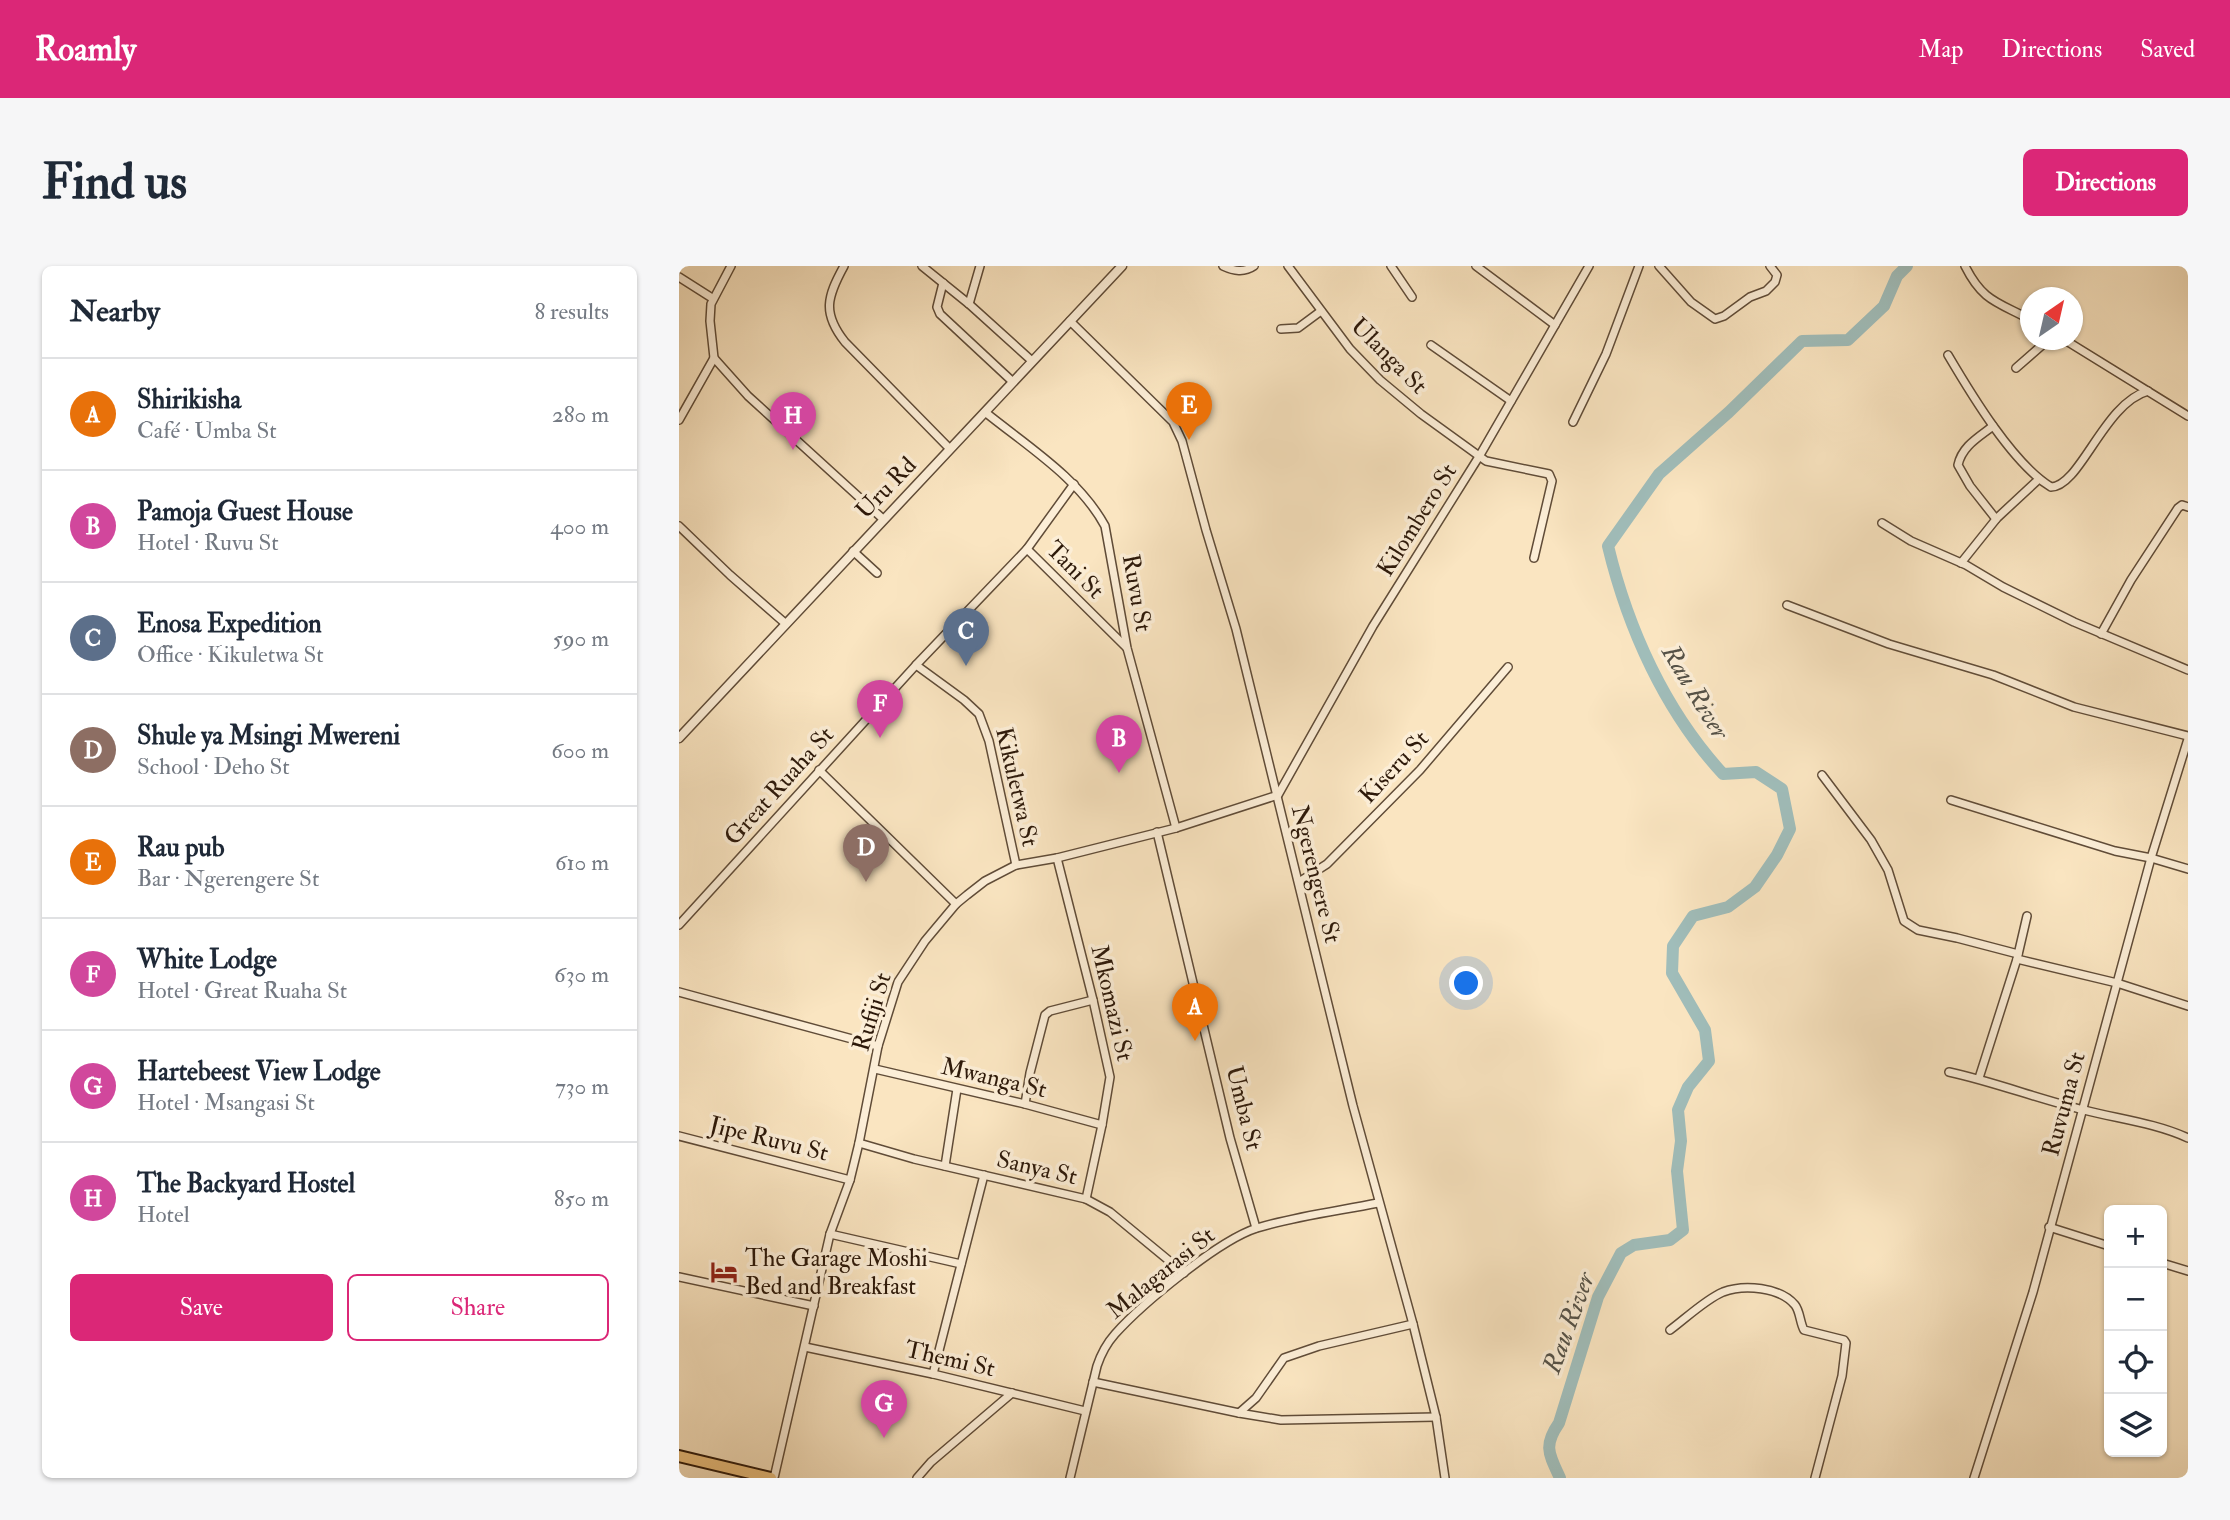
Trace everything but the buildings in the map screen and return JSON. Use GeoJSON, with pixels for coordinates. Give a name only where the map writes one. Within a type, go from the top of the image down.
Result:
{"type":"FeatureCollection","features":[{"type":"Feature","properties":{"kind":"highway"},"geometry":{"type":"LineString","coordinates":[[679,1458],[773,1478]]}},
{"type":"Feature","properties":{"kind":"street"},"geometry":{"type":"LineString","coordinates":[[679,420],[714,358],[710,321],[712,298],[731,266]]}},
{"type":"Feature","properties":{"kind":"street"},"geometry":{"type":"LineString","coordinates":[[843,266],[831,288],[829,300],[833,327],[950,449]]}},
{"type":"Feature","properties":{"kind":"street"},"geometry":{"type":"LineString","coordinates":[[922,266],[969,303],[1032,361]]}},
{"type":"Feature","properties":{"kind":"street"},"geometry":{"type":"LineString","coordinates":[[969,303],[980,266]]}},
{"type":"Feature","properties":{"kind":"street","name":"Uru Rd"},"geometry":{"type":"LineString","coordinates":[[679,738],[1122,266]]}},
{"type":"Feature","properties":{"kind":"street"},"geometry":{"type":"LineString","coordinates":[[1223,266],[1242,271],[1254,266]]}},
{"type":"Feature","properties":{"kind":"street","name":"Ulanga St"},"geometry":{"type":"LineString","coordinates":[[1288,266],[1350,349],[1380,380],[1421,414],[1493,463],[1551,475],[1552,481],[1534,558]]}},
{"type":"Feature","properties":{"kind":"street"},"geometry":{"type":"LineString","coordinates":[[1391,266],[1412,297]]}},
{"type":"Feature","properties":{"kind":"street"},"geometry":{"type":"LineString","coordinates":[[1476,266],[1555,325]]}},
{"type":"Feature","properties":{"kind":"street","name":"Kilombero St"},"geometry":{"type":"LineString","coordinates":[[1277,795],[1373,626],[1480,455],[1589,266]]}},
{"type":"Feature","properties":{"kind":"street"},"geometry":{"type":"LineString","coordinates":[[1573,422],[1606,354],[1639,266]]}},
{"type":"Feature","properties":{"kind":"street"},"geometry":{"type":"LineString","coordinates":[[1659,266],[1691,302],[1715,318],[1772,286],[1777,275],[1770,266]]}},
{"type":"Feature","properties":{"kind":"street"},"geometry":{"type":"LineString","coordinates":[[1965,266],[1976,286],[1986,297],[2020,314]]}},
{"type":"Feature","properties":{"kind":"street"},"geometry":{"type":"LineString","coordinates":[[679,277],[712,298]]}},
{"type":"Feature","properties":{"kind":"street"},"geometry":{"type":"LineString","coordinates":[[943,283],[937,307],[940,314],[1013,382]]}},
{"type":"Feature","properties":{"kind":"street"},"geometry":{"type":"LineString","coordinates":[[1281,329],[1299,328],[1321,311]]}},
{"type":"Feature","properties":{"kind":"street","name":"Ngerengere St"},"geometry":{"type":"LineString","coordinates":[[1070,321],[1173,422],[1182,441],[1236,629],[1353,1107],[1413,1324],[1436,1417],[1445,1478]]}},
{"type":"Feature","properties":{"kind":"street"},"geometry":{"type":"LineString","coordinates":[[1431,345],[1511,401]]}},
{"type":"Feature","properties":{"kind":"street"},"geometry":{"type":"LineString","coordinates":[[2016,368],[2037,350]]}},
{"type":"Feature","properties":{"kind":"street"},"geometry":{"type":"LineString","coordinates":[[2080,350],[2188,416]]}},
{"type":"Feature","properties":{"kind":"street"},"geometry":{"type":"LineString","coordinates":[[1948,355],[1993,426],[2039,479],[2051,487],[2060,486],[2067,481],[2098,435],[2122,406],[2137,394],[2148,391]]}},
{"type":"Feature","properties":{"kind":"street"},"geometry":{"type":"LineString","coordinates":[[714,358],[748,396],[883,519]]}},
{"type":"Feature","properties":{"kind":"street","name":"Ruvu St"},"geometry":{"type":"LineString","coordinates":[[985,412],[1074,484],[1096,510],[1105,526],[1127,648],[1176,828]]}},
{"type":"Feature","properties":{"kind":"street"},"geometry":{"type":"LineString","coordinates":[[1993,426],[1966,447],[1958,465],[1970,486],[1996,519]]}},
{"type":"Feature","properties":{"kind":"street"},"geometry":{"type":"LineString","coordinates":[[1961,563],[1996,519],[2039,479]]}},
{"type":"Feature","properties":{"kind":"street","name":"Great Ruaha St"},"geometry":{"type":"LineString","coordinates":[[679,925],[916,665],[1027,549],[1074,484]]}},
{"type":"Feature","properties":{"kind":"street"},"geometry":{"type":"LineString","coordinates":[[2101,634],[2131,580],[2178,508],[2182,505],[2188,508]]}},
{"type":"Feature","properties":{"kind":"street"},"geometry":{"type":"LineString","coordinates":[[1882,523],[1911,541],[1961,563],[2003,587],[2101,634],[2188,670]]}},
{"type":"Feature","properties":{"kind":"street"},"geometry":{"type":"LineString","coordinates":[[679,526],[786,624]]}},
{"type":"Feature","properties":{"kind":"street","name":"Tani St"},"geometry":{"type":"LineString","coordinates":[[1027,549],[1127,648]]}},
{"type":"Feature","properties":{"kind":"street"},"geometry":{"type":"LineString","coordinates":[[853,551],[877,573]]}},
{"type":"Feature","properties":{"kind":"street"},"geometry":{"type":"LineString","coordinates":[[1787,605],[1889,644],[1993,675],[2074,707],[2188,738]]}},
{"type":"Feature","properties":{"kind":"street","name":"Kikuletwa St"},"geometry":{"type":"LineString","coordinates":[[916,665],[964,700],[979,715],[989,741],[1016,865]]}},
{"type":"Feature","properties":{"kind":"street","name":"Kiseru St"},"geometry":{"type":"LineString","coordinates":[[1299,883],[1327,864],[1420,769],[1508,667]]}},
{"type":"Feature","properties":{"kind":"street","name":"Ruvuma St"},"geometry":{"type":"LineString","coordinates":[[1974,1478],[2033,1292],[2151,858],[2188,738]]}},
{"type":"Feature","properties":{"kind":"street"},"geometry":{"type":"LineString","coordinates":[[819,770],[956,904]]}},
{"type":"Feature","properties":{"kind":"street"},"geometry":{"type":"LineString","coordinates":[[1822,775],[1859,822],[1882,860],[1904,921],[1918,930],[1957,938],[2188,1006]]}},
{"type":"Feature","properties":{"kind":"street","name":"Rufiji St"},"geometry":{"type":"LineString","coordinates":[[773,1478],[830,1234],[850,1180],[859,1143],[878,1046],[902,975],[925,941],[956,904],[985,881],[1016,865],[1057,858],[1176,828],[1277,795]]}},
{"type":"Feature","properties":{"kind":"street"},"geometry":{"type":"LineString","coordinates":[[1951,800],[2115,850],[2188,869]]}},
{"type":"Feature","properties":{"kind":"street","name":"Umba St"},"geometry":{"type":"LineString","coordinates":[[1157,832],[1230,1138],[1256,1228]]}},
{"type":"Feature","properties":{"kind":"street","name":"Mkomazi St"},"geometry":{"type":"LineString","coordinates":[[1057,858],[1110,1077],[1103,1125],[1086,1199]]}},
{"type":"Feature","properties":{"kind":"street"},"geometry":{"type":"LineString","coordinates":[[1979,1078],[2028,916]]}},
{"type":"Feature","properties":{"kind":"street"},"geometry":{"type":"LineString","coordinates":[[679,992],[878,1046]]}},
{"type":"Feature","properties":{"kind":"street"},"geometry":{"type":"LineString","coordinates":[[1025,1104],[1045,1015],[1050,1011],[1093,1000]]}},
{"type":"Feature","properties":{"kind":"street","name":"Mwanga St"},"geometry":{"type":"LineString","coordinates":[[875,1069],[1103,1125]]}},
{"type":"Feature","properties":{"kind":"street"},"geometry":{"type":"LineString","coordinates":[[1949,1072],[1979,1078],[2081,1110],[2141,1123],[2188,1138]]}},
{"type":"Feature","properties":{"kind":"street"},"geometry":{"type":"LineString","coordinates":[[945,1166],[957,1089]]}},
{"type":"Feature","properties":{"kind":"street","name":"Jipe Ruvu St"},"geometry":{"type":"LineString","coordinates":[[679,1136],[850,1180]]}},
{"type":"Feature","properties":{"kind":"street","name":"Sanya St"},"geometry":{"type":"LineString","coordinates":[[859,1143],[1086,1199],[1110,1212],[1184,1273]]}},
{"type":"Feature","properties":{"kind":"street"},"geometry":{"type":"LineString","coordinates":[[933,1374],[984,1175]]}},
{"type":"Feature","properties":{"kind":"street","name":"Malagarasi St"},"geometry":{"type":"LineString","coordinates":[[1070,1478],[1103,1350],[1115,1334],[1184,1273],[1230,1241],[1256,1228],[1378,1203]]}},
{"type":"Feature","properties":{"kind":"street"},"geometry":{"type":"LineString","coordinates":[[2049,1227],[2104,1244]]}},
{"type":"Feature","properties":{"kind":"street"},"geometry":{"type":"LineString","coordinates":[[830,1234],[961,1264]]}},
{"type":"Feature","properties":{"kind":"street"},"geometry":{"type":"LineString","coordinates":[[2167,1265],[2188,1271]]}},
{"type":"Feature","properties":{"kind":"street"},"geometry":{"type":"LineString","coordinates":[[679,1277],[814,1306]]}},
{"type":"Feature","properties":{"kind":"street"},"geometry":{"type":"LineString","coordinates":[[1670,1330],[1723,1292],[1751,1288],[1765,1289],[1797,1306],[1804,1330],[1844,1340],[1846,1343],[1842,1376],[1815,1478]]}},
{"type":"Feature","properties":{"kind":"street"},"geometry":{"type":"LineString","coordinates":[[1239,1413],[1256,1398],[1284,1358],[1293,1353],[1413,1324]]}},
{"type":"Feature","properties":{"kind":"street","name":"Themi St"},"geometry":{"type":"LineString","coordinates":[[805,1347],[1086,1411]]}},
{"type":"Feature","properties":{"kind":"street"},"geometry":{"type":"LineString","coordinates":[[1093,1382],[1281,1420],[1436,1417]]}},
{"type":"Feature","properties":{"kind":"street"},"geometry":{"type":"LineString","coordinates":[[917,1478],[931,1462],[1011,1393]]}},
{"type":"Feature","properties":{"kind":"waterway","name":"Rau River"},"geometry":{"type":"LineString","coordinates":[[1560,1478],[1549,1444],[1559,1423],[1598,1297],[1621,1253],[1634,1245],[1670,1240],[1683,1230],[1677,1171],[1681,1141],[1678,1110],[1688,1087],[1709,1061],[1705,1030],[1672,973],[1673,946],[1693,916],[1728,907],[1755,887],[1777,855],[1790,829],[1782,789],[1756,772],[1723,774],[1683,723],[1651,668],[1638,638],[1626,608],[1608,546],[1659,474],[1729,412],[1802,341],[1848,340],[1884,306],[1897,276],[1907,266]]}},
{"type":"Feature","properties":{"kind":"place","name":"Rau pub"},"geometry":{"type":"Point","coordinates":[1189,440]}},
{"type":"Feature","properties":{"kind":"place","name":"The Backyard Hostel"},"geometry":{"type":"Point","coordinates":[793,450]}},
{"type":"Feature","properties":{"kind":"place","name":"Enosa Expedition"},"geometry":{"type":"Point","coordinates":[966,666]}},
{"type":"Feature","properties":{"kind":"place","name":"White Lodge"},"geometry":{"type":"Point","coordinates":[880,738]}},
{"type":"Feature","properties":{"kind":"place","name":"Pamoja Guest House"},"geometry":{"type":"Point","coordinates":[1119,773]}},
{"type":"Feature","properties":{"kind":"place","name":"Shule ya Msingi Mwereni"},"geometry":{"type":"Point","coordinates":[866,882]}},
{"type":"Feature","properties":{"kind":"place","name":"Shirikisha"},"geometry":{"type":"Point","coordinates":[1195,1041]}},
{"type":"Feature","properties":{"kind":"place","name":"The Garage Moshi Bed and Breakfast"},"geometry":{"type":"Point","coordinates":[724,1272]}},
{"type":"Feature","properties":{"kind":"place","name":"Hartebeest View Lodge"},"geometry":{"type":"Point","coordinates":[884,1438]}}]}
